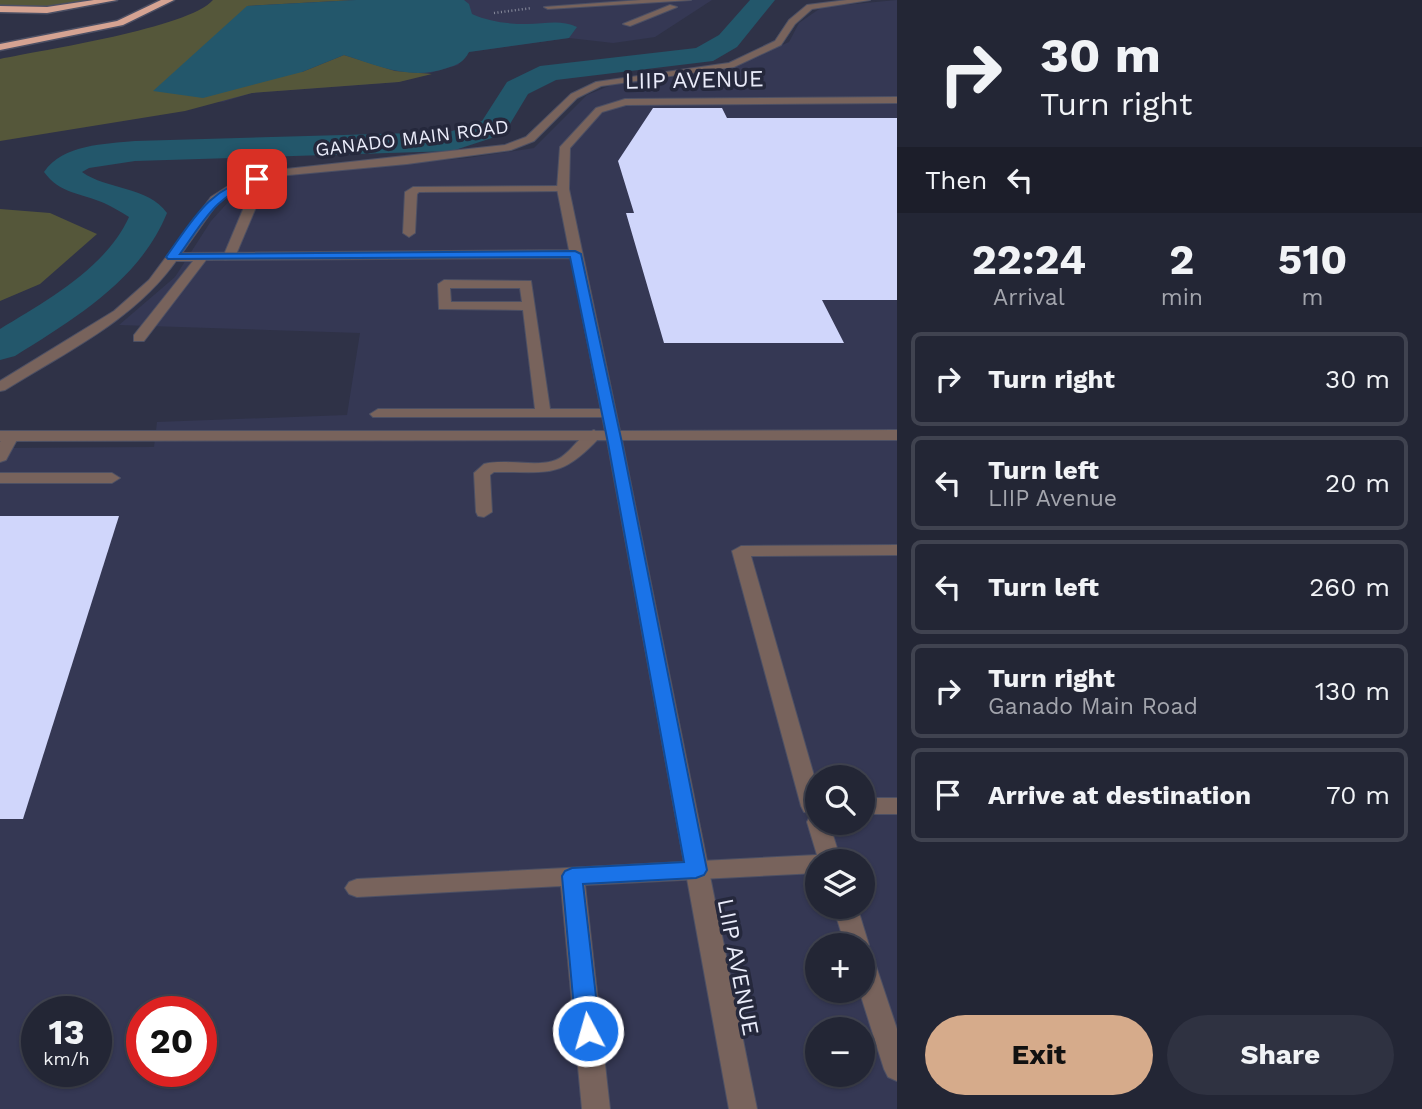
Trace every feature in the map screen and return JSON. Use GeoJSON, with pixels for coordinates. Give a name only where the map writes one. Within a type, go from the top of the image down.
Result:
{"type":"FeatureCollection","features":[{"type":"Feature","properties":{"kind":"highway"},"geometry":{"type":"LineString","coordinates":[[0,9],[47,10],[112,0]]}},
{"type":"Feature","properties":{"kind":"highway"},"geometry":{"type":"LineString","coordinates":[[0,47],[120,23],[169,0]]}},
{"type":"Feature","properties":{"kind":"street","name":"GANADO MAIN ROAD"},"geometry":{"type":"LineString","coordinates":[[0,387],[119,314],[155,283],[215,198],[237,185],[276,173],[407,161],[507,148],[530,139],[574,96],[585,89],[599,84],[731,65],[778,43],[792,22],[810,7],[866,0]]}},
{"type":"Feature","properties":{"kind":"street"},"geometry":{"type":"LineString","coordinates":[[548,7],[685,1]]}},
{"type":"Feature","properties":{"kind":"street"},"geometry":{"type":"LineString","coordinates":[[627,24],[685,1]]}},
{"type":"Feature","properties":{"kind":"street","name":"LIIP AVENUE"},"geometry":{"type":"LineString","coordinates":[[743,1109],[575,254],[563,189],[565,147],[590,118],[610,104],[644,101],[897,100]]}},
{"type":"Feature","properties":{"kind":"street"},"geometry":{"type":"LineString","coordinates":[[409,233],[411,192],[417,188],[563,189]]}},
{"type":"Feature","properties":{"kind":"street"},"geometry":{"type":"LineString","coordinates":[[229,257],[253,200]]}},
{"type":"Feature","properties":{"kind":"street"},"geometry":{"type":"LineString","coordinates":[[172,257],[575,254]]}},
{"type":"Feature","properties":{"kind":"street"},"geometry":{"type":"LineString","coordinates":[[139,338],[202,257]]}},
{"type":"Feature","properties":{"kind":"street"},"geometry":{"type":"LineString","coordinates":[[529,306],[444,306],[444,284],[526,284],[529,306],[543,413]]}},
{"type":"Feature","properties":{"kind":"street"},"geometry":{"type":"LineString","coordinates":[[379,414],[608,414]]}},
{"type":"Feature","properties":{"kind":"street"},"geometry":{"type":"LineString","coordinates":[[484,512],[482,473],[490,467],[558,466],[576,454],[594,435]]}},
{"type":"Feature","properties":{"kind":"street"},"geometry":{"type":"LineString","coordinates":[[0,457],[5,436],[897,435]]}},
{"type":"Feature","properties":{"kind":"street"},"geometry":{"type":"LineString","coordinates":[[0,478],[112,478]]}},
{"type":"Feature","properties":{"kind":"street"},"geometry":{"type":"LineString","coordinates":[[805,775],[741,551],[897,550]]}},
{"type":"Feature","properties":{"kind":"street"},"geometry":{"type":"LineString","coordinates":[[875,806],[897,806]]}},
{"type":"Feature","properties":{"kind":"street"},"geometry":{"type":"LineString","coordinates":[[357,888],[805,865]]}},
{"type":"Feature","properties":{"kind":"street"},"geometry":{"type":"LineString","coordinates":[[572,876],[596,1109]]}},
{"type":"Feature","properties":{"kind":"street"},"geometry":{"type":"LineString","coordinates":[[875,1000],[897,1069]]}},
{"type":"Feature","properties":{"kind":"path"},"geometry":{"type":"LineString","coordinates":[[494,13],[548,7]]}},
{"type":"Feature","properties":{"kind":"shaded area"},"geometry":{"type":"Polygon","coordinates":[[[213,0],[712,0],[655,37],[613,43],[569,38],[469,52],[458,65],[399,82],[252,93],[223,102],[127,99],[213,0]]]}},
{"type":"Feature","properties":{"kind":"shaded area"},"geometry":{"type":"Polygon","coordinates":[[[356,0],[464,0],[469,4],[472,14],[492,21],[520,24],[558,23],[577,27],[569,38],[469,52],[457,64],[434,72],[395,71],[344,55],[302,72],[203,98],[153,91],[247,6],[356,0]]]}},
{"type":"Feature","properties":{"kind":"shaded area"},"geometry":{"type":"Polygon","coordinates":[[[897,0],[897,1109],[0,1109],[0,448],[154,447],[157,422],[347,415],[360,333],[119,325],[175,277],[211,221],[241,188],[288,174],[467,158],[534,148],[587,95],[616,83],[667,78],[740,64],[789,42],[799,23],[822,7],[897,0]]]}},
{"type":"Feature","properties":{"kind":"green space"},"geometry":{"type":"Polygon","coordinates":[[[0,0],[98,0],[37,7],[0,5],[0,0]]]}},
{"type":"Feature","properties":{"kind":"green space"},"geometry":{"type":"Polygon","coordinates":[[[213,0],[356,0],[247,6],[302,72],[344,55],[395,71],[432,74],[399,82],[252,93],[185,111],[0,141],[0,59],[146,29],[176,20],[199,10],[213,0]]]}},
{"type":"Feature","properties":{"kind":"green space"},"geometry":{"type":"Polygon","coordinates":[[[0,209],[50,213],[97,234],[40,284],[0,301],[0,209]]]}},
{"type":"Feature","properties":{"kind":"building"},"geometry":{"type":"Polygon","coordinates":[[[653,108],[722,108],[727,118],[897,118],[897,300],[822,300],[844,343],[664,343],[626,213],[634,213],[618,161],[653,108]]]}},
{"type":"Feature","properties":{"kind":"building"},"geometry":{"type":"Polygon","coordinates":[[[0,516],[119,516],[23,819],[0,819],[0,516]]]}},
{"type":"Feature","properties":{"kind":"waterway"},"geometry":{"type":"LineString","coordinates":[[0,347],[86,289],[108,271],[141,233],[149,213],[115,195],[80,186],[61,172],[77,161],[135,151],[452,141],[493,127],[517,88],[550,72],[703,55],[728,41],[763,0]]}},
{"type":"Feature","properties":{"kind":"route"},"geometry":{"type":"LineString","coordinates":[[257,179],[237,185],[215,198],[172,257],[575,254],[615,443],[696,870],[572,876],[588,1031]]}}]}
